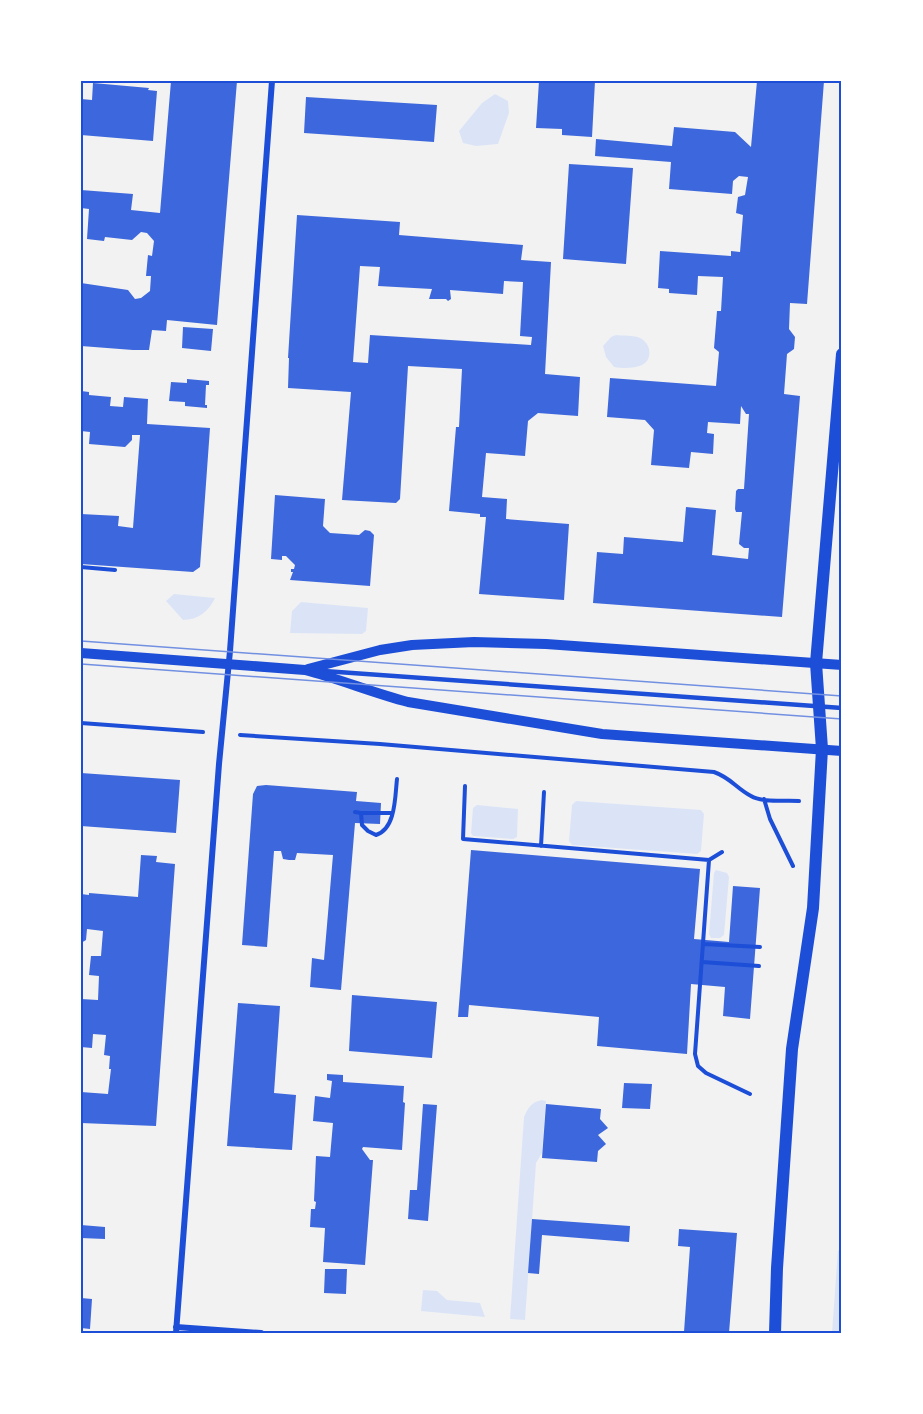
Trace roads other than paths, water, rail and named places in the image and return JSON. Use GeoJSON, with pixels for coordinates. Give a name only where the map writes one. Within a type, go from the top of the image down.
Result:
{"type":"FeatureCollection","features":[{"type":"Feature","properties":{"kind":"main road"},"geometry":{"type":"LineString","coordinates":[[775,1333],[778,1247],[790,1072],[813,908],[822,749],[816,663],[842,354]]}},
{"type":"Feature","properties":{"kind":"street"},"geometry":{"type":"LineString","coordinates":[[261,1333],[176,1330],[219,764],[229,664],[272,81]]}},
{"type":"Feature","properties":{"kind":"street"},"geometry":{"type":"LineString","coordinates":[[305,670],[391,648],[474,642],[546,644],[842,665]]}},
{"type":"Feature","properties":{"kind":"street"},"geometry":{"type":"LineString","coordinates":[[81,653],[305,670],[334,677],[408,702],[602,734],[842,750]]}},
{"type":"Feature","properties":{"kind":"lane"},"geometry":{"type":"LineString","coordinates":[[305,670],[842,708]]}},
{"type":"Feature","properties":{"kind":"tram line"},"geometry":{"type":"LineString","coordinates":[[81,641],[842,696]]}},
{"type":"Feature","properties":{"kind":"tram line"},"geometry":{"type":"LineString","coordinates":[[81,664],[842,719]]}}]}
